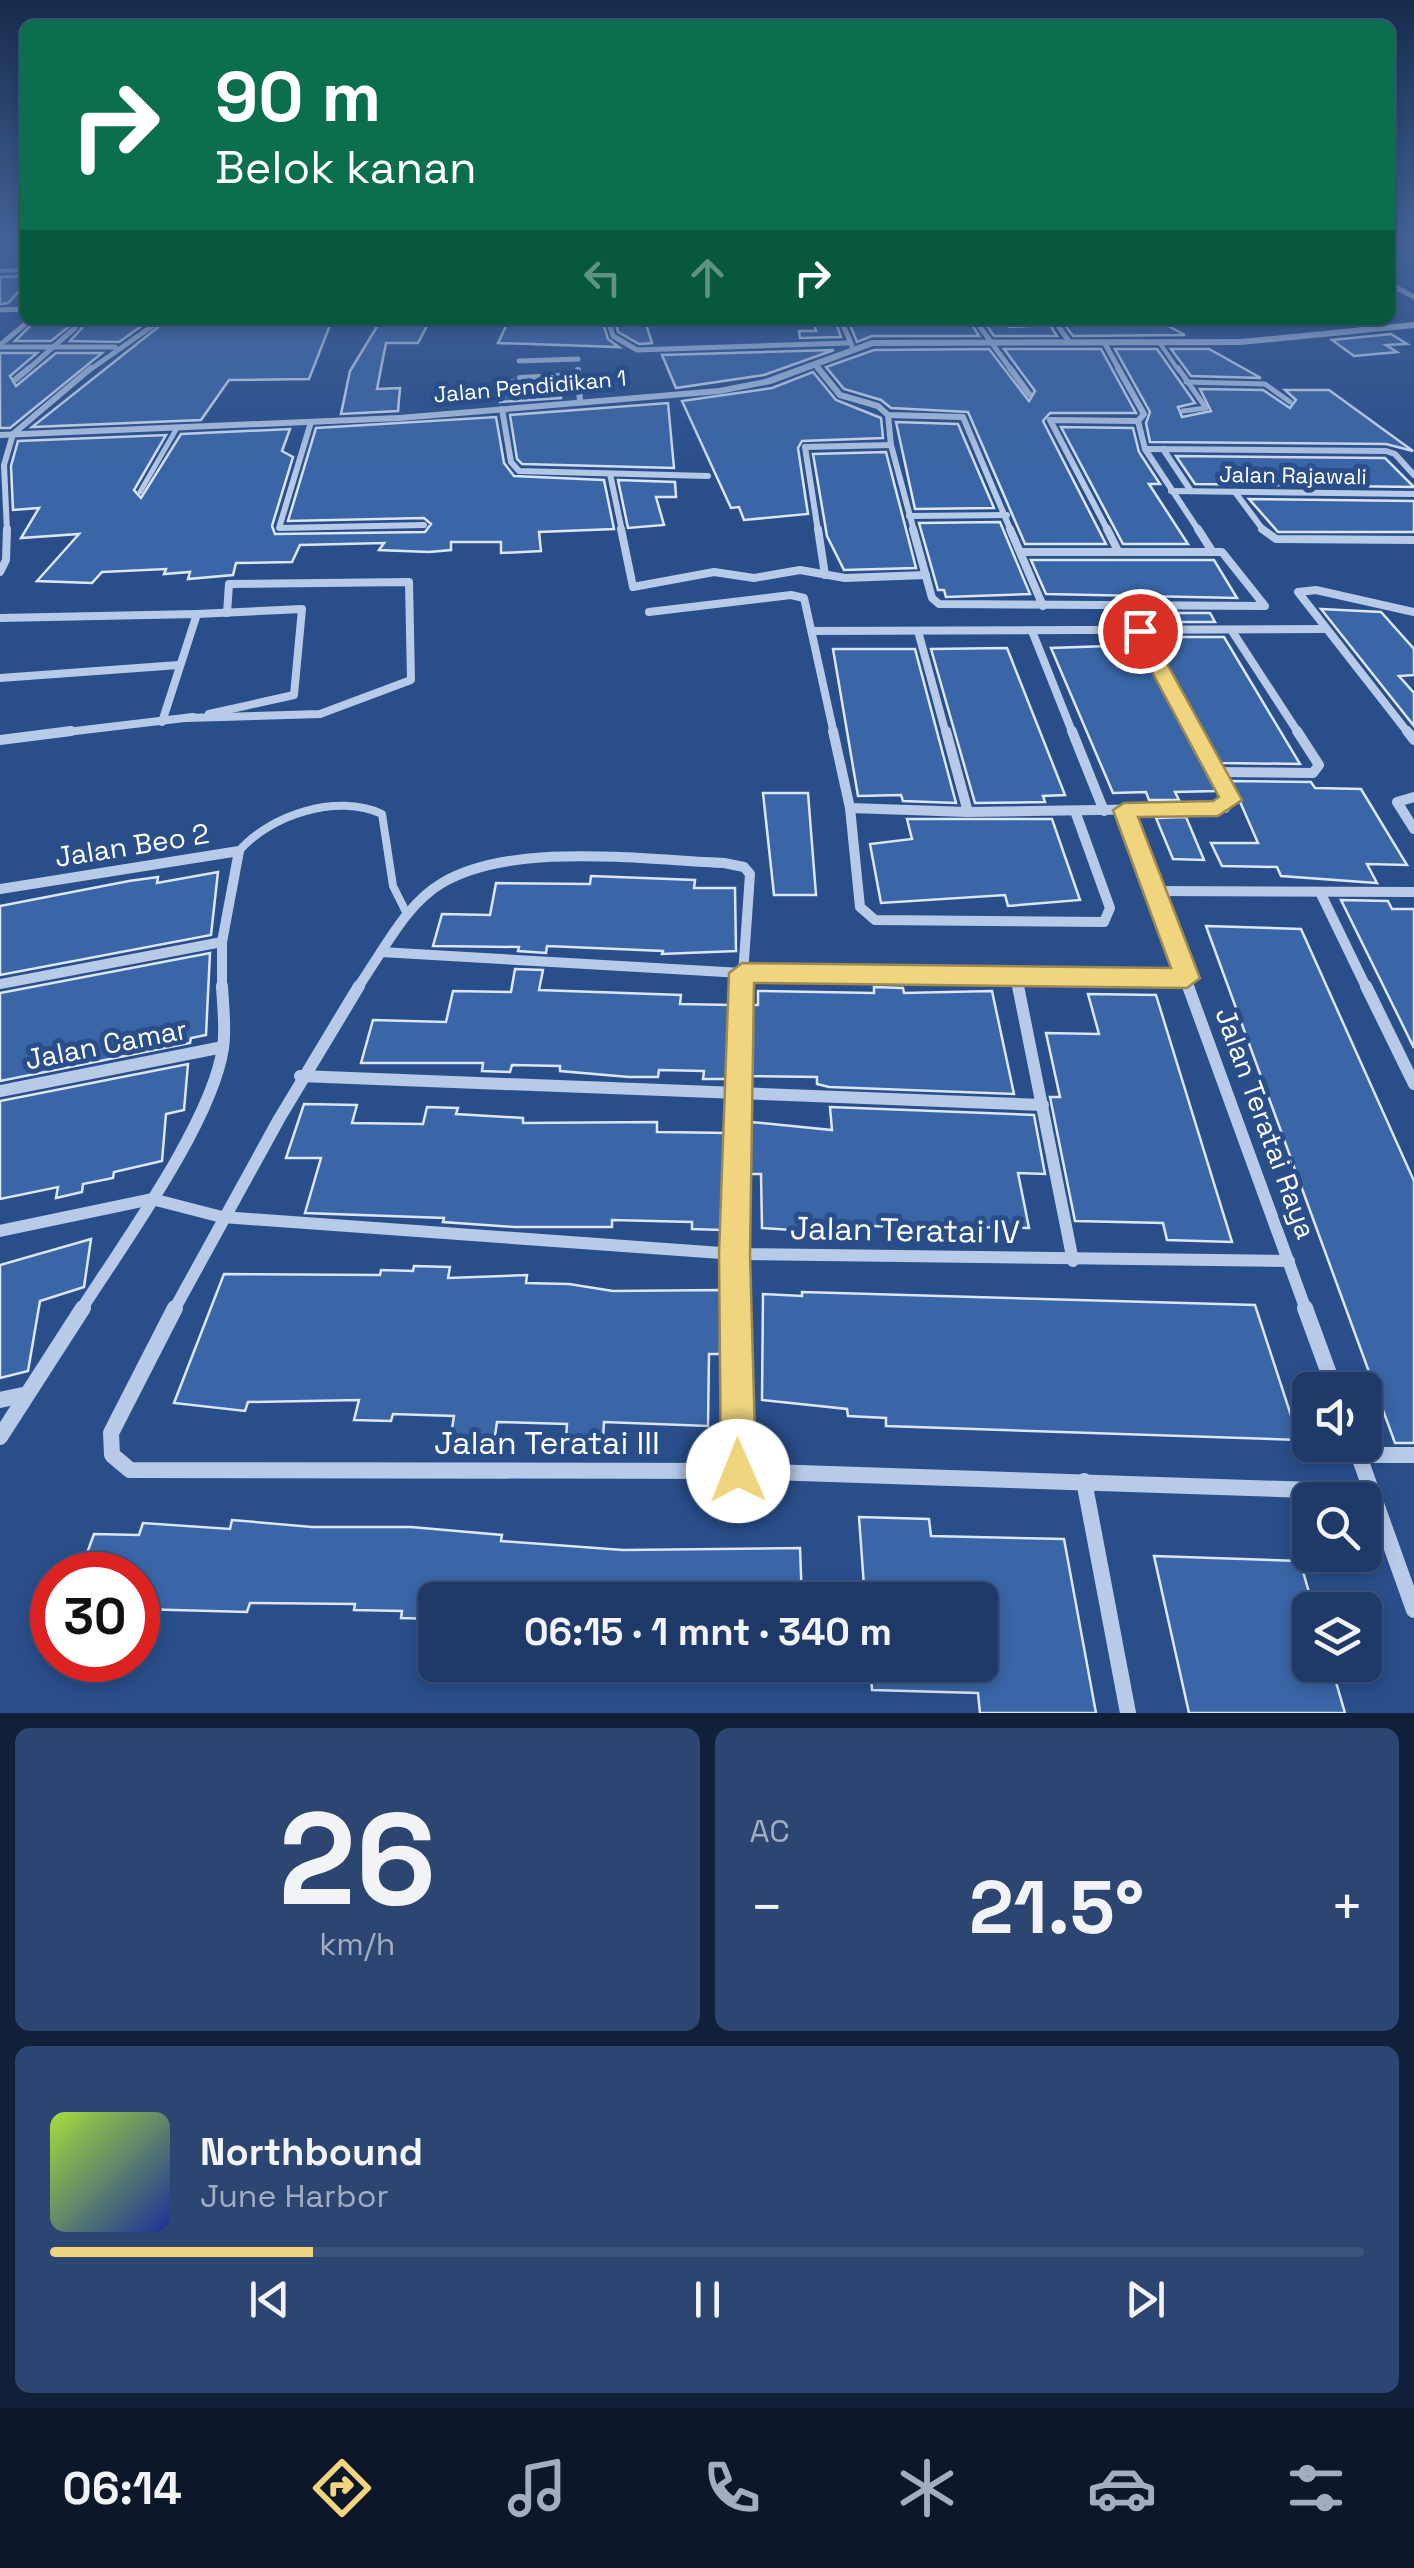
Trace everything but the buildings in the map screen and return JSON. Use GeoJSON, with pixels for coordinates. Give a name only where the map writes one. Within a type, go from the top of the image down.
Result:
{"type":"FeatureCollection","features":[{"type":"Feature","properties":{"kind":"street"},"geometry":{"type":"LineString","coordinates":[[0,346],[24,325]]}},
{"type":"Feature","properties":{"kind":"street"},"geometry":{"type":"LineString","coordinates":[[0,572],[6,560],[4,465],[13,434],[116,347],[152,325]]}},
{"type":"Feature","properties":{"kind":"street"},"geometry":{"type":"LineString","coordinates":[[610,325],[613,336],[637,350],[851,345],[843,325]]}},
{"type":"Feature","properties":{"kind":"street"},"geometry":{"type":"LineString","coordinates":[[980,325],[1029,394]]}},
{"type":"Feature","properties":{"kind":"street"},"geometry":{"type":"LineString","coordinates":[[1058,325],[1068,340]]}},
{"type":"Feature","properties":{"kind":"street"},"geometry":{"type":"LineString","coordinates":[[16,379],[76,326]]}},
{"type":"Feature","properties":{"kind":"street"},"geometry":{"type":"LineString","coordinates":[[1409,326],[1414,334]]}},
{"type":"Feature","properties":{"kind":"street","name":"Jalan Pendidikan 1"},"geometry":{"type":"LineString","coordinates":[[0,436],[312,422],[749,387],[816,364],[851,345],[1324,338],[1409,326]]}},
{"type":"Feature","properties":{"kind":"street"},"geometry":{"type":"LineString","coordinates":[[1104,342],[1144,414],[1138,421]]}},
{"type":"Feature","properties":{"kind":"street"},"geometry":{"type":"LineString","coordinates":[[0,346],[116,347]]}},
{"type":"Feature","properties":{"kind":"street"},"geometry":{"type":"LineString","coordinates":[[520,361],[578,357],[580,402]]}},
{"type":"Feature","properties":{"kind":"street"},"geometry":{"type":"LineString","coordinates":[[816,364],[840,396],[878,406],[888,416],[891,445],[909,516],[939,604],[1265,606],[1228,555],[1212,551],[1022,552]]}},
{"type":"Feature","properties":{"kind":"street"},"geometry":{"type":"LineString","coordinates":[[520,378],[579,376]]}},
{"type":"Feature","properties":{"kind":"street"},"geometry":{"type":"LineString","coordinates":[[502,408],[511,462],[519,471],[708,476]]}},
{"type":"Feature","properties":{"kind":"street"},"geometry":{"type":"LineString","coordinates":[[888,416],[963,417],[1044,606]]}},
{"type":"Feature","properties":{"kind":"street"},"geometry":{"type":"LineString","coordinates":[[1118,551],[1050,420],[1065,416],[1138,421]]}},
{"type":"Feature","properties":{"kind":"street"},"geometry":{"type":"LineString","coordinates":[[1138,421],[1145,448],[1212,551]]}},
{"type":"Feature","properties":{"kind":"street"},"geometry":{"type":"LineString","coordinates":[[312,422],[279,528],[424,525]]}},
{"type":"Feature","properties":{"kind":"street"},"geometry":{"type":"LineString","coordinates":[[825,575],[805,447],[891,445]]}},
{"type":"Feature","properties":{"kind":"street"},"geometry":{"type":"LineString","coordinates":[[1145,448],[1386,451],[1395,454],[1414,475]]}},
{"type":"Feature","properties":{"kind":"street"},"geometry":{"type":"LineString","coordinates":[[1162,449],[1191,491]]}},
{"type":"Feature","properties":{"kind":"street"},"geometry":{"type":"LineString","coordinates":[[610,474],[633,588],[714,572],[754,578],[790,570],[825,575],[926,575]]}},
{"type":"Feature","properties":{"kind":"street","name":"Jalan Rajawali"},"geometry":{"type":"LineString","coordinates":[[1171,491],[1414,494]]}},
{"type":"Feature","properties":{"kind":"street"},"geometry":{"type":"LineString","coordinates":[[1235,492],[1263,530],[1276,538],[1414,540]]}},
{"type":"Feature","properties":{"kind":"street"},"geometry":{"type":"LineString","coordinates":[[909,516],[1007,515]]}},
{"type":"Feature","properties":{"kind":"street"},"geometry":{"type":"LineString","coordinates":[[186,718],[320,714],[411,680],[409,582],[229,584],[226,612]]}},
{"type":"Feature","properties":{"kind":"street"},"geometry":{"type":"LineString","coordinates":[[1413,613],[1303,589],[1297,597],[1414,740]]}},
{"type":"Feature","properties":{"kind":"street"},"geometry":{"type":"LineString","coordinates":[[649,612],[798,595],[807,602],[850,808],[860,906],[867,916],[886,923],[1104,922],[1110,908],[1075,811]]}},
{"type":"Feature","properties":{"kind":"street"},"geometry":{"type":"LineString","coordinates":[[0,618],[302,609],[297,690],[282,700],[162,722],[0,740]]}},
{"type":"Feature","properties":{"kind":"street"},"geometry":{"type":"LineString","coordinates":[[162,722],[197,614]]}},
{"type":"Feature","properties":{"kind":"street"},"geometry":{"type":"LineString","coordinates":[[812,631],[1323,629]]}},
{"type":"Feature","properties":{"kind":"street"},"geometry":{"type":"LineString","coordinates":[[918,631],[968,812]]}},
{"type":"Feature","properties":{"kind":"street"},"geometry":{"type":"LineString","coordinates":[[1032,631],[1104,810]]}},
{"type":"Feature","properties":{"kind":"street"},"geometry":{"type":"LineString","coordinates":[[850,808],[968,812],[1225,808],[1231,800],[1218,772],[1140,631]]}},
{"type":"Feature","properties":{"kind":"street"},"geometry":{"type":"LineString","coordinates":[[1218,772],[1313,772],[1318,765],[1232,631]]}},
{"type":"Feature","properties":{"kind":"street"},"geometry":{"type":"LineString","coordinates":[[0,678],[179,665]]}},
{"type":"Feature","properties":{"kind":"street"},"geometry":{"type":"LineString","coordinates":[[1414,797],[1397,802],[1414,828]]}},
{"type":"Feature","properties":{"kind":"street","name":"Jalan Teratai Raya"},"geometry":{"type":"LineString","coordinates":[[1124,810],[1329,1372]]}},
{"type":"Feature","properties":{"kind":"street","name":"Jalan Beo 2"},"geometry":{"type":"LineString","coordinates":[[0,889],[240,851],[222,942],[222,1047],[211,1092],[152,1199],[23,1394],[0,1437]]}},
{"type":"Feature","properties":{"kind":"street","name":"Jalan Teratai III"},"geometry":{"type":"LineString","coordinates":[[738,1471],[734,1254],[742,973],[750,874],[734,864],[515,861],[476,868],[444,881],[406,912],[300,1076],[222,1216],[111,1433],[112,1454],[130,1470],[738,1471],[1292,1489]]}},
{"type":"Feature","properties":{"kind":"street"},"geometry":{"type":"LineString","coordinates":[[1155,891],[1414,892]]}},
{"type":"Feature","properties":{"kind":"street"},"geometry":{"type":"LineString","coordinates":[[1320,894],[1414,1084]]}},
{"type":"Feature","properties":{"kind":"street"},"geometry":{"type":"LineString","coordinates":[[0,984],[222,942]]}},
{"type":"Feature","properties":{"kind":"street"},"geometry":{"type":"LineString","coordinates":[[381,952],[742,973],[1187,978]]}},
{"type":"Feature","properties":{"kind":"street"},"geometry":{"type":"LineString","coordinates":[[1016,976],[1073,1260]]}},
{"type":"Feature","properties":{"kind":"street","name":"Jalan Camar"},"geometry":{"type":"LineString","coordinates":[[0,1090],[222,1047]]}},
{"type":"Feature","properties":{"kind":"street"},"geometry":{"type":"LineString","coordinates":[[300,1076],[1042,1106]]}},
{"type":"Feature","properties":{"kind":"street"},"geometry":{"type":"LineString","coordinates":[[0,1231],[152,1199]]}},
{"type":"Feature","properties":{"kind":"street","name":"Jalan Teratai IV"},"geometry":{"type":"LineString","coordinates":[[152,1199],[222,1216],[734,1254],[1289,1261]]}},
{"type":"Feature","properties":{"kind":"street"},"geometry":{"type":"LineString","coordinates":[[0,1400],[23,1394]]}},
{"type":"Feature","properties":{"kind":"street"},"geometry":{"type":"LineString","coordinates":[[1382,1452],[1414,1455]]}},
{"type":"Feature","properties":{"kind":"street"},"geometry":{"type":"LineString","coordinates":[[1084,1481],[1128,1713]]}},
{"type":"Feature","properties":{"kind":"street"},"geometry":{"type":"LineString","coordinates":[[1382,1520],[1414,1610]]}},
{"type":"Feature","properties":{"kind":"lane"},"geometry":{"type":"LineString","coordinates":[[1159,342],[1206,408],[1183,411]]}},
{"type":"Feature","properties":{"kind":"lane"},"geometry":{"type":"LineString","coordinates":[[1186,382],[1265,384],[1290,402]]}},
{"type":"Feature","properties":{"kind":"lane"},"geometry":{"type":"LineString","coordinates":[[140,492],[177,428]]}},
{"type":"Feature","properties":{"kind":"lane"},"geometry":{"type":"LineString","coordinates":[[240,851],[258,830],[277,820],[360,805],[375,808],[382,814],[393,886],[406,912]]}},
{"type":"Feature","properties":{"kind":"route"},"geometry":{"type":"LineString","coordinates":[[738,1471],[734,1254],[742,973],[1187,978],[1124,810],[1218,809],[1230,805],[1231,800],[1140,631]]}}]}
